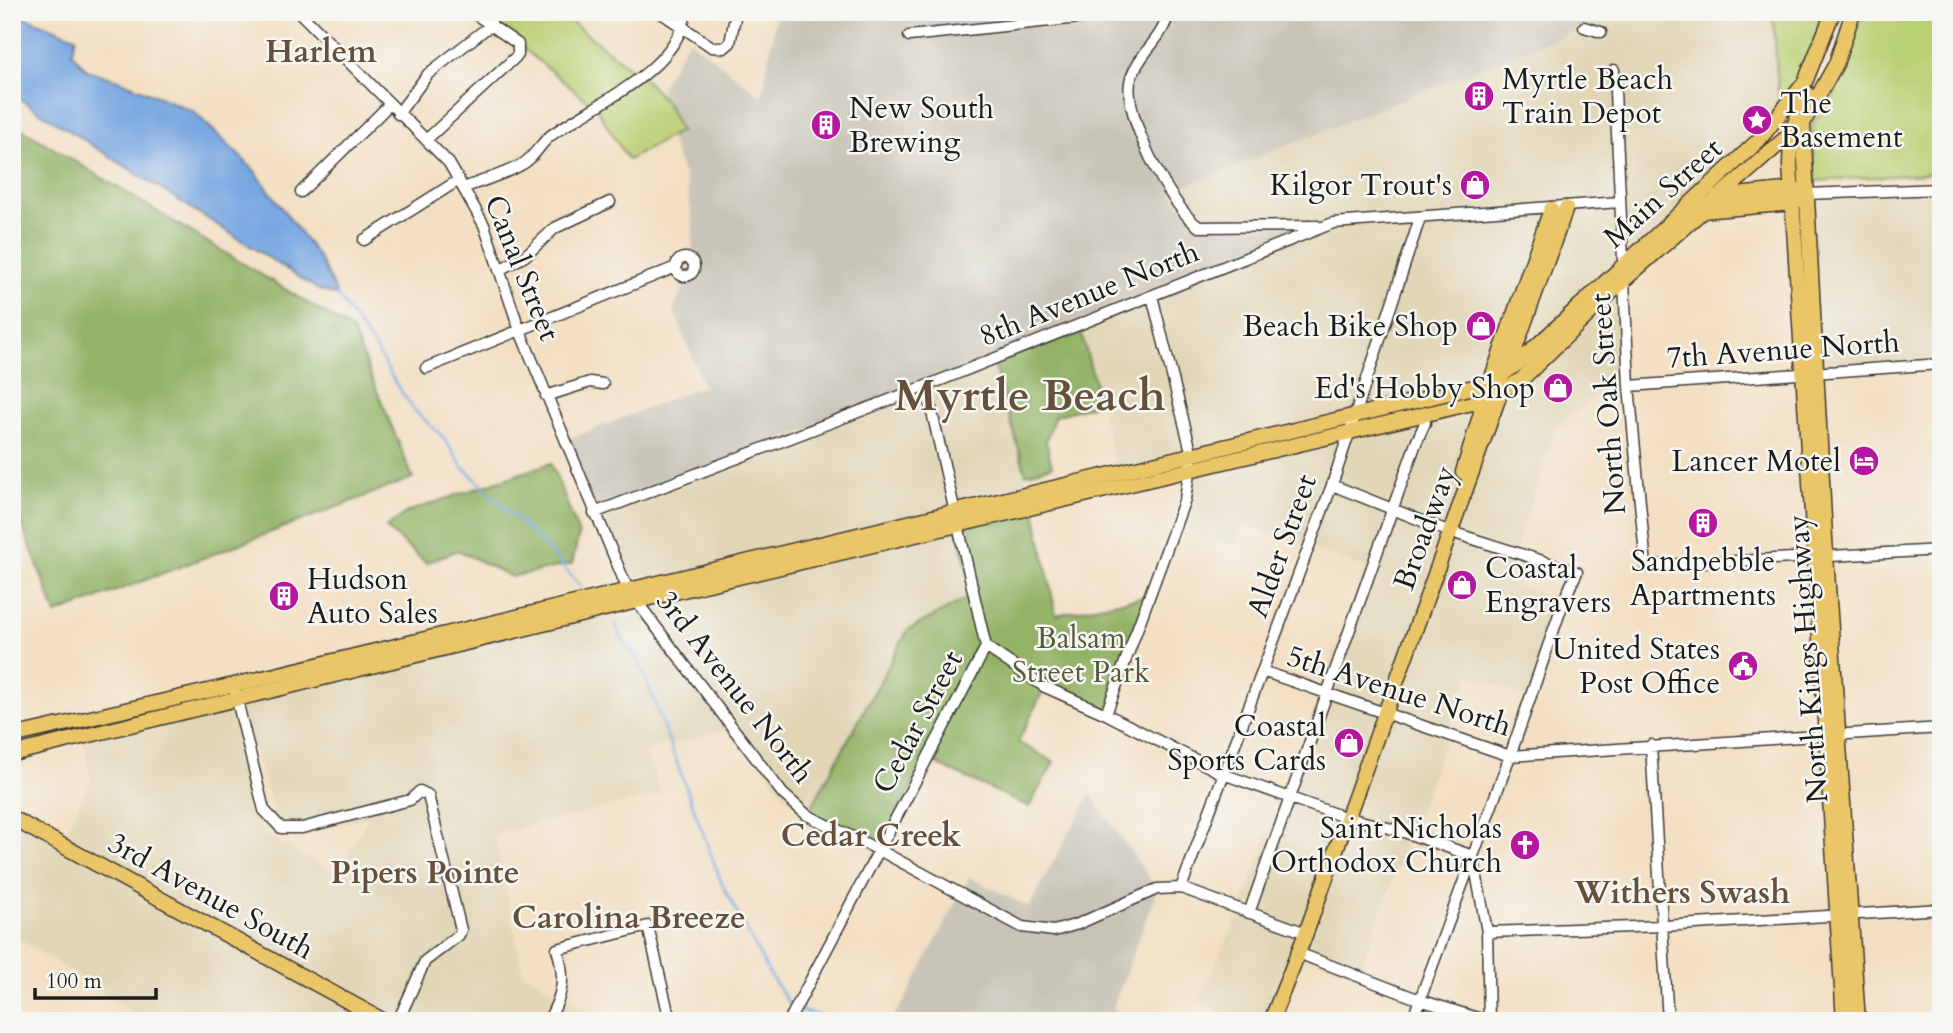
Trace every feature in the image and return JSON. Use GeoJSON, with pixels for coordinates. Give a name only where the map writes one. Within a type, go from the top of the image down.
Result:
{"type":"FeatureCollection","features":[{"type":"Feature","properties":{"kind":"main road","name":"North Kings Highway"},"geometry":{"type":"LineString","coordinates":[[1836,12],[1836,29],[1824,61],[1797,111],[1791,133],[1811,372],[1845,915],[1857,1021]]}},
{"type":"Feature","properties":{"kind":"main road","name":"Main Street"},"geometry":{"type":"LineString","coordinates":[[1351,424],[1485,400],[1507,371],[1698,206],[1759,140],[1805,82],[1836,12]]}},
{"type":"Feature","properties":{"kind":"main road"},"geometry":{"type":"LineString","coordinates":[[1803,123],[1836,64],[1853,12]]}},
{"type":"Feature","properties":{"kind":"main road","name":"North Kings Highway"},"geometry":{"type":"LineString","coordinates":[[1797,195],[1803,123]]}},
{"type":"Feature","properties":{"kind":"main road","name":"Main Street"},"geometry":{"type":"LineString","coordinates":[[1716,198],[1803,123]]}},
{"type":"Feature","properties":{"kind":"main road"},"geometry":{"type":"LineString","coordinates":[[1698,206],[1797,195]]}},
{"type":"Feature","properties":{"kind":"main road"},"geometry":{"type":"LineString","coordinates":[[1698,206],[1716,198],[1797,195]]}},
{"type":"Feature","properties":{"kind":"main road"},"geometry":{"type":"LineString","coordinates":[[1507,371],[1558,208]]}},
{"type":"Feature","properties":{"kind":"main road","name":"Broadway"},"geometry":{"type":"LineString","coordinates":[[1271,1021],[1306,933],[1344,816],[1448,531],[1558,208]]}},
{"type":"Feature","properties":{"kind":"main road","name":"Main Street"},"geometry":{"type":"LineString","coordinates":[[1495,388],[1521,380],[1623,273]]}},
{"type":"Feature","properties":{"kind":"main road"},"geometry":{"type":"LineString","coordinates":[[12,754],[235,692],[1495,388]]}},
{"type":"Feature","properties":{"kind":"main road","name":"Broadway"},"geometry":{"type":"LineString","coordinates":[[1448,531],[1485,400]]}},
{"type":"Feature","properties":{"kind":"main road"},"geometry":{"type":"LineString","coordinates":[[12,736],[235,692]]}},
{"type":"Feature","properties":{"kind":"main road","name":"3rd Avenue South"},"geometry":{"type":"LineString","coordinates":[[12,818],[384,1021]]}},
{"type":"Feature","properties":{"kind":"main road","name":"North Kings Highway"},"geometry":{"type":"LineString","coordinates":[[1844,1021],[1845,915]]}},
{"type":"Feature","properties":{"kind":"street","name":"Canal Street"},"geometry":{"type":"LineString","coordinates":[[299,12],[449,163],[484,225],[520,331],[546,396],[594,513],[633,596]]}},
{"type":"Feature","properties":{"kind":"street"},"geometry":{"type":"LineString","coordinates":[[426,140],[518,55],[518,44],[472,12]]}},
{"type":"Feature","properties":{"kind":"street"},"geometry":{"type":"LineString","coordinates":[[660,12],[712,47],[724,48],[730,43],[736,12]]}},
{"type":"Feature","properties":{"kind":"street"},"geometry":{"type":"LineString","coordinates":[[364,240],[461,184],[526,162],[547,139],[597,109],[661,60],[684,28],[687,12]]}},
{"type":"Feature","properties":{"kind":"street"},"geometry":{"type":"LineString","coordinates":[[909,36],[1137,12]]}},
{"type":"Feature","properties":{"kind":"street"},"geometry":{"type":"LineString","coordinates":[[1169,12],[1161,34],[1137,64],[1128,91],[1130,107],[1143,139],[1170,192],[1188,220],[1199,227],[1325,226]]}},
{"type":"Feature","properties":{"kind":"street"},"geometry":{"type":"LineString","coordinates":[[398,114],[429,74],[492,24]]}},
{"type":"Feature","properties":{"kind":"street"},"geometry":{"type":"LineString","coordinates":[[1584,27],[1601,32]]}},
{"type":"Feature","properties":{"kind":"street","name":"North Oak Street"},"geometry":{"type":"LineString","coordinates":[[1615,70],[1615,131],[1629,386],[1646,566],[1821,556]]}},
{"type":"Feature","properties":{"kind":"street"},"geometry":{"type":"LineString","coordinates":[[301,192],[389,105]]}},
{"type":"Feature","properties":{"kind":"street"},"geometry":{"type":"LineString","coordinates":[[1797,195],[1941,189]]}},
{"type":"Feature","properties":{"kind":"street"},"geometry":{"type":"LineString","coordinates":[[499,270],[525,256],[555,228],[610,202]]}},
{"type":"Feature","properties":{"kind":"street","name":"8th Avenue North"},"geometry":{"type":"LineString","coordinates":[[594,513],[926,386],[1325,226],[1371,219],[1420,218],[1620,202]]}},
{"type":"Feature","properties":{"kind":"street","name":"Alder Street"},"geometry":{"type":"LineString","coordinates":[[1181,888],[1332,485],[1420,218]]}},
{"type":"Feature","properties":{"kind":"street"},"geometry":{"type":"LineString","coordinates":[[426,368],[676,267]]}},
{"type":"Feature","properties":{"kind":"street"},"geometry":{"type":"LineString","coordinates":[[1106,713],[1185,499],[1191,462],[1152,296]]}},
{"type":"Feature","properties":{"kind":"street","name":"7th Avenue North"},"geometry":{"type":"LineString","coordinates":[[1629,386],[1941,364]]}},
{"type":"Feature","properties":{"kind":"street"},"geometry":{"type":"LineString","coordinates":[[546,396],[590,382],[603,384]]}},
{"type":"Feature","properties":{"kind":"street","name":"Cedar Street"},"geometry":{"type":"LineString","coordinates":[[789,1021],[986,647],[926,386]]}},
{"type":"Feature","properties":{"kind":"street"},"geometry":{"type":"LineString","coordinates":[[1249,914],[1392,509],[1422,434],[1424,413]]}},
{"type":"Feature","properties":{"kind":"street"},"geometry":{"type":"LineString","coordinates":[[1332,485],[1448,531],[1577,572],[1564,600],[1474,856],[1412,1021]]}},
{"type":"Feature","properties":{"kind":"street"},"geometry":{"type":"LineString","coordinates":[[1821,556],[1941,550]]}},
{"type":"Feature","properties":{"kind":"street","name":"3rd Avenue North"},"geometry":{"type":"LineString","coordinates":[[633,596],[783,794],[807,815],[879,850],[1008,922],[1036,930],[1054,931],[1078,924],[1157,889],[1181,888]]}},
{"type":"Feature","properties":{"kind":"street"},"geometry":{"type":"LineString","coordinates":[[986,647],[1045,687],[1106,713],[1223,774],[1344,816],[1404,832],[1474,856]]}},
{"type":"Feature","properties":{"kind":"street","name":"5th Avenue North"},"geometry":{"type":"LineString","coordinates":[[1262,671],[1510,756],[1941,728]]}},
{"type":"Feature","properties":{"kind":"street"},"geometry":{"type":"LineString","coordinates":[[235,692],[264,810],[281,828],[302,828],[410,800],[420,791],[428,795],[461,930],[459,935],[425,961],[398,1021]]}},
{"type":"Feature","properties":{"kind":"street"},"geometry":{"type":"LineString","coordinates":[[1651,745],[1668,1021]]}},
{"type":"Feature","properties":{"kind":"street"},"geometry":{"type":"LineString","coordinates":[[1298,953],[1420,1000],[1488,1021],[1488,932],[1474,856]]}},
{"type":"Feature","properties":{"kind":"street"},"geometry":{"type":"LineString","coordinates":[[1181,888],[1306,933]]}},
{"type":"Feature","properties":{"kind":"street"},"geometry":{"type":"LineString","coordinates":[[1488,932],[1663,926],[1941,909]]}},
{"type":"Feature","properties":{"kind":"street"},"geometry":{"type":"LineString","coordinates":[[548,1021],[563,990],[564,977],[557,949],[648,926],[668,1012],[678,1021]]}},
{"type":"Feature","properties":{"kind":"shaded area"},"geometry":{"type":"Polygon","coordinates":[[[777,12],[1599,12],[1600,20],[1170,192],[1199,227],[1325,226],[594,513],[565,441],[703,386],[674,310],[692,266],[693,221],[686,181],[664,122],[661,87],[689,39],[762,97],[777,12]]]}},
{"type":"Feature","properties":{"kind":"shaded area"},"geometry":{"type":"Polygon","coordinates":[[[1617,12],[1773,12],[1780,116],[1623,266],[1623,370],[1556,428],[1505,582],[1564,600],[1530,699],[1470,674],[1357,976],[1298,953],[1271,1021],[1236,1021],[1199,1000],[1241,910],[1365,568],[1243,525],[1235,547],[1176,524],[1191,456],[1117,472],[1079,324],[1199,227],[1170,192],[1617,12]]]}},
{"type":"Feature","properties":{"kind":"shaded area"},"geometry":{"type":"Polygon","coordinates":[[[1941,188],[1941,364],[1817,372],[1806,194],[1941,188]]]}},
{"type":"Feature","properties":{"kind":"shaded area"},"geometry":{"type":"Polygon","coordinates":[[[992,357],[1031,493],[973,595],[908,630],[807,815],[783,794],[737,728],[645,750],[661,794],[494,834],[523,972],[606,1021],[147,1021],[12,934],[12,817],[62,839],[91,781],[83,737],[229,701],[261,832],[337,874],[368,817],[303,833],[281,833],[234,685],[628,590],[593,513],[992,357]]]}},
{"type":"Feature","properties":{"kind":"shaded area"},"geometry":{"type":"Polygon","coordinates":[[[1090,794],[1157,889],[1113,1007],[1125,1021],[889,1021],[904,1002],[969,877],[1029,907],[1090,794]]]}},
{"type":"Feature","properties":{"kind":"green space"},"geometry":{"type":"Polygon","coordinates":[[[472,12],[559,12],[650,84],[668,105],[680,131],[628,160],[597,109],[518,44],[472,12]]]}},
{"type":"Feature","properties":{"kind":"green space"},"geometry":{"type":"Polygon","coordinates":[[[1773,12],[1833,12],[1793,99],[1779,101],[1773,12]]]}},
{"type":"Feature","properties":{"kind":"green space"},"geometry":{"type":"Polygon","coordinates":[[[1863,12],[1941,12],[1941,173],[1815,181],[1812,125],[1831,99],[1846,65],[1863,12]]]}},
{"type":"Feature","properties":{"kind":"green space"},"geometry":{"type":"Polygon","coordinates":[[[12,123],[352,330],[413,478],[56,614],[12,498],[12,123]]]}},
{"type":"Feature","properties":{"kind":"green space"},"geometry":{"type":"Polygon","coordinates":[[[1079,324],[1100,403],[1055,416],[1046,441],[1052,466],[1026,474],[992,357],[1079,324]]]}},
{"type":"Feature","properties":{"kind":"green space"},"geometry":{"type":"Polygon","coordinates":[[[551,463],[579,534],[572,564],[511,577],[458,550],[426,563],[386,528],[407,512],[551,463]]]}},
{"type":"Feature","properties":{"kind":"green space","name":"Balsam Street Park"},"geometry":{"type":"Polygon","coordinates":[[[1034,506],[1056,615],[1152,595],[1106,714],[1045,687],[1018,742],[1054,762],[1029,807],[926,759],[879,850],[807,815],[908,630],[973,595],[957,526],[1034,506]]]}},
{"type":"Feature","properties":{"kind":"water"},"geometry":{"type":"Polygon","coordinates":[[[12,12],[76,37],[72,53],[87,70],[193,111],[254,170],[319,258],[338,296],[319,290],[12,94],[12,12]]]}},
{"type":"Feature","properties":{"kind":"waterway"},"geometry":{"type":"LineString","coordinates":[[337,295],[415,411],[443,437],[463,467],[544,545],[582,588]]}},
{"type":"Feature","properties":{"kind":"waterway"},"geometry":{"type":"LineString","coordinates":[[615,623],[621,638],[639,661],[722,884],[770,975],[790,1005]]}},
{"type":"Feature","properties":{"kind":"waterway"},"geometry":{"type":"LineString","coordinates":[[801,1011],[844,1021]]}},
{"type":"Feature","properties":{"kind":"place","name":"Myrtle Beach Train Depot"},"geometry":{"type":"Point","coordinates":[1479,96]}},
{"type":"Feature","properties":{"kind":"place","name":"The Basement"},"geometry":{"type":"Point","coordinates":[1757,120]}},
{"type":"Feature","properties":{"kind":"place","name":"New South Brewing"},"geometry":{"type":"Point","coordinates":[826,125]}},
{"type":"Feature","properties":{"kind":"place","name":"Kilgor Trout's"},"geometry":{"type":"Point","coordinates":[1475,185]}},
{"type":"Feature","properties":{"kind":"place","name":"Beach Bike Shop"},"geometry":{"type":"Point","coordinates":[1481,326]}},
{"type":"Feature","properties":{"kind":"place","name":"Ed's Hobby Shop"},"geometry":{"type":"Point","coordinates":[1558,388]}},
{"type":"Feature","properties":{"kind":"place","name":"Lancer Motel"},"geometry":{"type":"Point","coordinates":[1864,461]}},
{"type":"Feature","properties":{"kind":"place","name":"Sandpebble Apartments"},"geometry":{"type":"Point","coordinates":[1703,523]}},
{"type":"Feature","properties":{"kind":"place","name":"Coastal Engravers"},"geometry":{"type":"Point","coordinates":[1462,585]}},
{"type":"Feature","properties":{"kind":"place","name":"Hudson Auto Sales"},"geometry":{"type":"Point","coordinates":[284,596]}},
{"type":"Feature","properties":{"kind":"place","name":"United States Post Office"},"geometry":{"type":"Point","coordinates":[1743,666]}},
{"type":"Feature","properties":{"kind":"place","name":"Coastal Sports Cards"},"geometry":{"type":"Point","coordinates":[1349,743]}},
{"type":"Feature","properties":{"kind":"place","name":"Saint Nicholas Orthodox Church"},"geometry":{"type":"Point","coordinates":[1525,845]}},
{"type":"Feature","properties":{"kind":"district","name":"Harlem"},"geometry":{"type":"Point","coordinates":[321,52]}},
{"type":"Feature","properties":{"kind":"district","name":"Myrtle Beach"},"geometry":{"type":"Point","coordinates":[1030,396]}},
{"type":"Feature","properties":{"kind":"district","name":"Cedar Creek"},"geometry":{"type":"Point","coordinates":[871,836]}},
{"type":"Feature","properties":{"kind":"district","name":"Pipers Pointe"},"geometry":{"type":"Point","coordinates":[425,873]}},
{"type":"Feature","properties":{"kind":"district","name":"Withers Swash"},"geometry":{"type":"Point","coordinates":[1682,893]}},
{"type":"Feature","properties":{"kind":"district","name":"Carolina Breeze"},"geometry":{"type":"Point","coordinates":[629,918]}}]}
